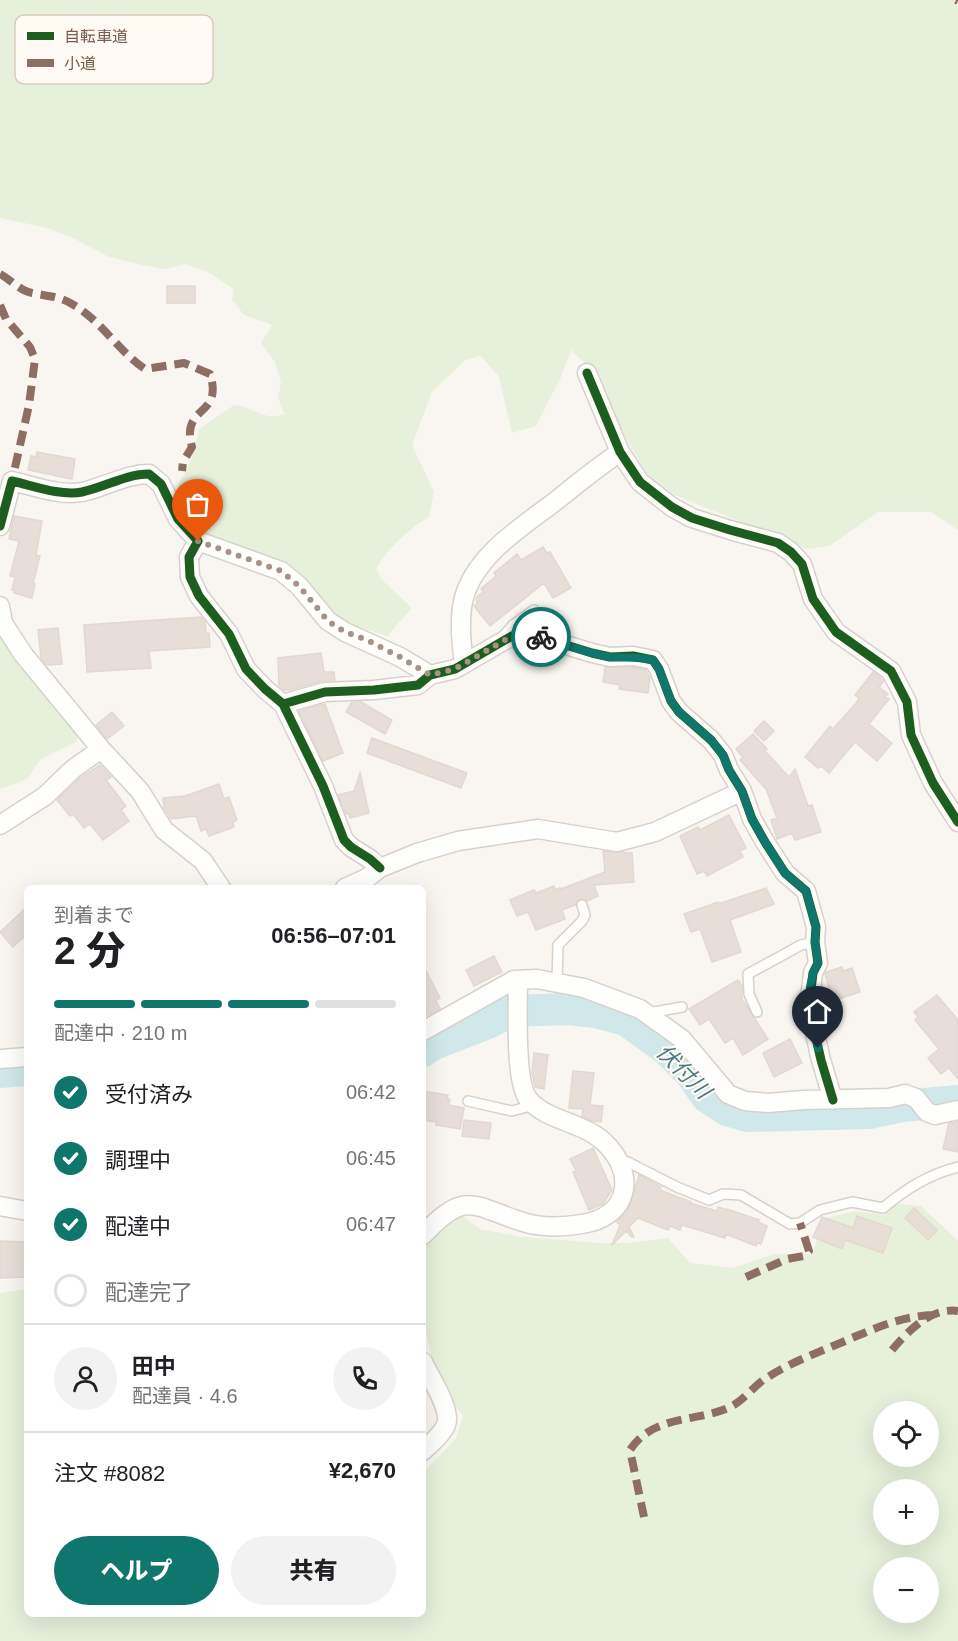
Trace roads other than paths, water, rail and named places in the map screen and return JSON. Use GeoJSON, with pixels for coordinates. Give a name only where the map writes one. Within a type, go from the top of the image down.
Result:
{"type":"FeatureCollection","features":[{"type":"Feature","properties":{"kind":"street"},"geometry":{"type":"LineString","coordinates":[[587,373],[620,452],[640,483],[672,507],[711,525],[778,543],[791,552],[802,564],[813,599],[836,632],[891,671],[907,702],[911,735],[933,783],[958,822]]}},
{"type":"Feature","properties":{"kind":"street"},"geometry":{"type":"LineString","coordinates":[[464,664],[460,640],[462,615],[466,592],[477,569],[521,527],[597,467],[620,452]]}},
{"type":"Feature","properties":{"kind":"street"},"geometry":{"type":"LineString","coordinates":[[0,526],[12,481],[55,491],[80,492],[138,474],[150,474],[161,484],[178,519],[198,541],[281,571],[299,586],[328,621],[345,632],[367,640],[400,657],[430,675]]}},
{"type":"Feature","properties":{"kind":"street"},"geometry":{"type":"LineString","coordinates":[[198,541],[189,557],[190,577],[199,596],[229,634],[246,669],[283,704],[323,786],[344,840],[351,848],[380,868]]}},
{"type":"Feature","properties":{"kind":"street"},"geometry":{"type":"LineString","coordinates":[[0,606],[3,623],[23,654],[101,749],[140,791],[164,830],[203,861],[219,885]]}},
{"type":"Feature","properties":{"kind":"street"},"geometry":{"type":"LineString","coordinates":[[283,704],[325,692],[404,688],[418,685],[430,675],[455,669],[512,636],[527,633],[610,657],[633,656],[653,660],[659,669],[671,701],[679,712],[711,740],[723,755],[765,842],[785,873],[806,891],[816,927],[815,942],[818,963],[810,987],[809,1008],[833,1100]]}},
{"type":"Feature","properties":{"kind":"street"},"geometry":{"type":"LineString","coordinates":[[0,825],[45,796],[73,769],[101,749]]}},
{"type":"Feature","properties":{"kind":"street"},"geometry":{"type":"LineString","coordinates":[[352,885],[367,878],[380,868],[443,845],[538,829],[557,830],[617,842],[655,832],[742,791]]}},
{"type":"Feature","properties":{"kind":"street"},"geometry":{"type":"LineString","coordinates":[[426,1029],[514,980],[557,983],[600,994],[640,1009],[682,1039],[728,1094],[745,1101],[768,1103],[889,1098],[905,1094],[935,1115],[958,1110]]}},
{"type":"Feature","properties":{"kind":"street"},"geometry":{"type":"LineString","coordinates":[[426,1232],[446,1213],[457,1207],[472,1204],[524,1223],[560,1226],[597,1221],[614,1210],[622,1198],[625,1181],[620,1161],[604,1143],[595,1134],[534,1105],[522,1089],[519,1069],[518,980]]}},
{"type":"Feature","properties":{"kind":"street"},"geometry":{"type":"LineString","coordinates":[[0,1059],[24,1057]]}},
{"type":"Feature","properties":{"kind":"street"},"geometry":{"type":"LineString","coordinates":[[0,1206],[24,1210]]}},
{"type":"Feature","properties":{"kind":"street"},"geometry":{"type":"LineString","coordinates":[[426,1368],[442,1400],[447,1418],[446,1426],[426,1448]]}},
{"type":"Feature","properties":{"kind":"lane"},"geometry":{"type":"LineString","coordinates":[[557,983],[558,945],[582,921],[585,915],[582,904]]}},
{"type":"Feature","properties":{"kind":"lane"},"geometry":{"type":"LineString","coordinates":[[757,1012],[749,994],[748,974],[801,945],[815,942]]}},
{"type":"Feature","properties":{"kind":"lane"},"geometry":{"type":"LineString","coordinates":[[647,1014],[682,1008]]}},
{"type":"Feature","properties":{"kind":"lane"},"geometry":{"type":"LineString","coordinates":[[468,1101],[512,1111],[534,1105]]}},
{"type":"Feature","properties":{"kind":"lane"},"geometry":{"type":"LineString","coordinates":[[620,1161],[640,1167],[676,1187],[709,1200],[723,1194],[741,1195],[790,1224],[800,1223],[820,1210],[852,1202],[883,1208],[918,1182],[938,1172],[958,1167]]}},
{"type":"Feature","properties":{"kind":"waterway","name":"伏付川"},"geometry":{"type":"LineString","coordinates":[[426,1049],[511,1011],[568,1009],[596,1012],[626,1020],[666,1049],[691,1074],[707,1097],[727,1110],[748,1116],[869,1113],[902,1106],[958,1101]]}},
{"type":"Feature","properties":{"kind":"waterway","name":"伏付川"},"geometry":{"type":"LineString","coordinates":[[0,1072],[24,1070]]}}]}
